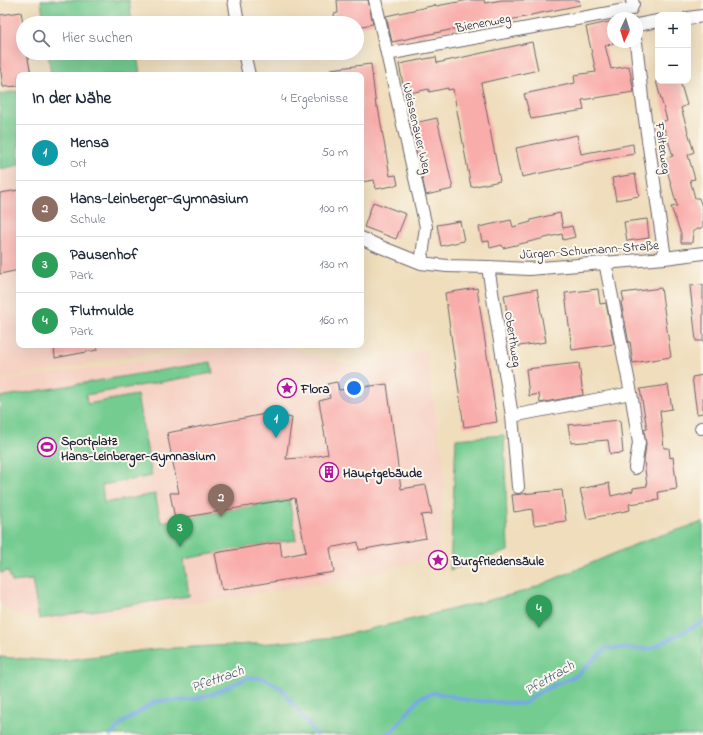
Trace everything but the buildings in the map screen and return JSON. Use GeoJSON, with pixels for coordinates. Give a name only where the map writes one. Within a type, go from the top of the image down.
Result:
{"type":"FeatureCollection","features":[{"type":"Feature","properties":{"kind":"street"},"geometry":{"type":"LineString","coordinates":[[234,0],[237,16]]}},
{"type":"Feature","properties":{"kind":"street","name":"Weissenauer Weg"},"geometry":{"type":"LineString","coordinates":[[375,0],[426,226],[421,263]]}},
{"type":"Feature","properties":{"kind":"street","name":"Bienenweg"},"geometry":{"type":"LineString","coordinates":[[387,54],[631,4]]}},
{"type":"Feature","properties":{"kind":"street"},"geometry":{"type":"LineString","coordinates":[[691,18],[703,16]]}},
{"type":"Feature","properties":{"kind":"street"},"geometry":{"type":"LineString","coordinates":[[643,23],[655,21]]}},
{"type":"Feature","properties":{"kind":"street","name":"Falterweg"},"geometry":{"type":"LineString","coordinates":[[637,48],[642,98],[665,258]]}},
{"type":"Feature","properties":{"kind":"street"},"geometry":{"type":"LineString","coordinates":[[246,60],[248,72]]}},
{"type":"Feature","properties":{"kind":"street","name":"Jürgen-Schumann-Straße"},"geometry":{"type":"LineString","coordinates":[[364,240],[381,248],[421,263],[447,266],[529,269],[665,258],[703,253]]}},
{"type":"Feature","properties":{"kind":"street"},"geometry":{"type":"LineString","coordinates":[[605,262],[631,393],[639,443],[635,468]]}},
{"type":"Feature","properties":{"kind":"street","name":"Oberthweg"},"geometry":{"type":"LineString","coordinates":[[488,267],[512,416],[518,487]]}},
{"type":"Feature","properties":{"kind":"street"},"geometry":{"type":"LineString","coordinates":[[512,416],[631,393]]}},
{"type":"Feature","properties":{"kind":"shaded area"},"geometry":{"type":"Polygon","coordinates":[[[16,166],[16,348],[182,348],[0,379],[0,169],[16,166]]]}},
{"type":"Feature","properties":{"kind":"shaded area"},"geometry":{"type":"Polygon","coordinates":[[[233,348],[292,348],[300,353],[352,365],[426,349],[445,477],[438,556],[344,580],[63,623],[15,614],[0,604],[0,381],[233,348]]]}},
{"type":"Feature","properties":{"kind":"green space"},"geometry":{"type":"Polygon","coordinates":[[[41,0],[129,0],[131,16],[43,16],[41,0]]]}},
{"type":"Feature","properties":{"kind":"green space"},"geometry":{"type":"Polygon","coordinates":[[[49,60],[138,60],[140,72],[51,72],[49,60]]]}},
{"type":"Feature","properties":{"kind":"green space"},"geometry":{"type":"Polygon","coordinates":[[[16,91],[16,166],[0,169],[0,94],[16,91]]]}},
{"type":"Feature","properties":{"kind":"green space"},"geometry":{"type":"Polygon","coordinates":[[[211,362],[213,373],[86,395],[87,404],[137,395],[152,476],[102,485],[104,503],[155,494],[161,522],[289,499],[296,540],[184,559],[189,596],[39,619],[32,580],[12,582],[8,571],[0,573],[0,397],[211,362]]]}},
{"type":"Feature","properties":{"kind":"green space"},"geometry":{"type":"Polygon","coordinates":[[[504,435],[508,551],[450,570],[456,439],[504,435]]]}},
{"type":"Feature","properties":{"kind":"green space"},"geometry":{"type":"Polygon","coordinates":[[[703,522],[703,735],[0,735],[0,657],[57,661],[155,649],[272,643],[336,637],[526,591],[646,540],[703,522]]]}},
{"type":"Feature","properties":{"kind":"waterway","name":"Pfettrach"},"geometry":{"type":"LineString","coordinates":[[385,735],[392,731],[421,697],[434,693],[467,700],[524,704],[533,696],[576,676],[606,648],[650,649],[703,622]]}},
{"type":"Feature","properties":{"kind":"waterway","name":"Pfettrach"},"geometry":{"type":"LineString","coordinates":[[111,735],[121,724],[156,701],[189,700],[213,694],[249,677],[265,679],[282,689],[316,735]]}},
{"type":"Feature","properties":{"kind":"place","name":"Flora"},"geometry":{"type":"Point","coordinates":[287,388]}},
{"type":"Feature","properties":{"kind":"place","name":"Mensa"},"geometry":{"type":"Point","coordinates":[276,438]}},
{"type":"Feature","properties":{"kind":"place","name":"Sportplatz Hans-Leinberger-Gymnasium"},"geometry":{"type":"Point","coordinates":[47,447]}},
{"type":"Feature","properties":{"kind":"place","name":"Hauptgebäude"},"geometry":{"type":"Point","coordinates":[329,472]}},
{"type":"Feature","properties":{"kind":"place","name":"Hans-Leinberger-Gymnasium"},"geometry":{"type":"Point","coordinates":[221,517]}},
{"type":"Feature","properties":{"kind":"place","name":"Pausenhof"},"geometry":{"type":"Point","coordinates":[180,547]}},
{"type":"Feature","properties":{"kind":"place","name":"Burgfriedensäule"},"geometry":{"type":"Point","coordinates":[438,560]}},
{"type":"Feature","properties":{"kind":"place","name":"Flutmulde"},"geometry":{"type":"Point","coordinates":[539,628]}}]}
